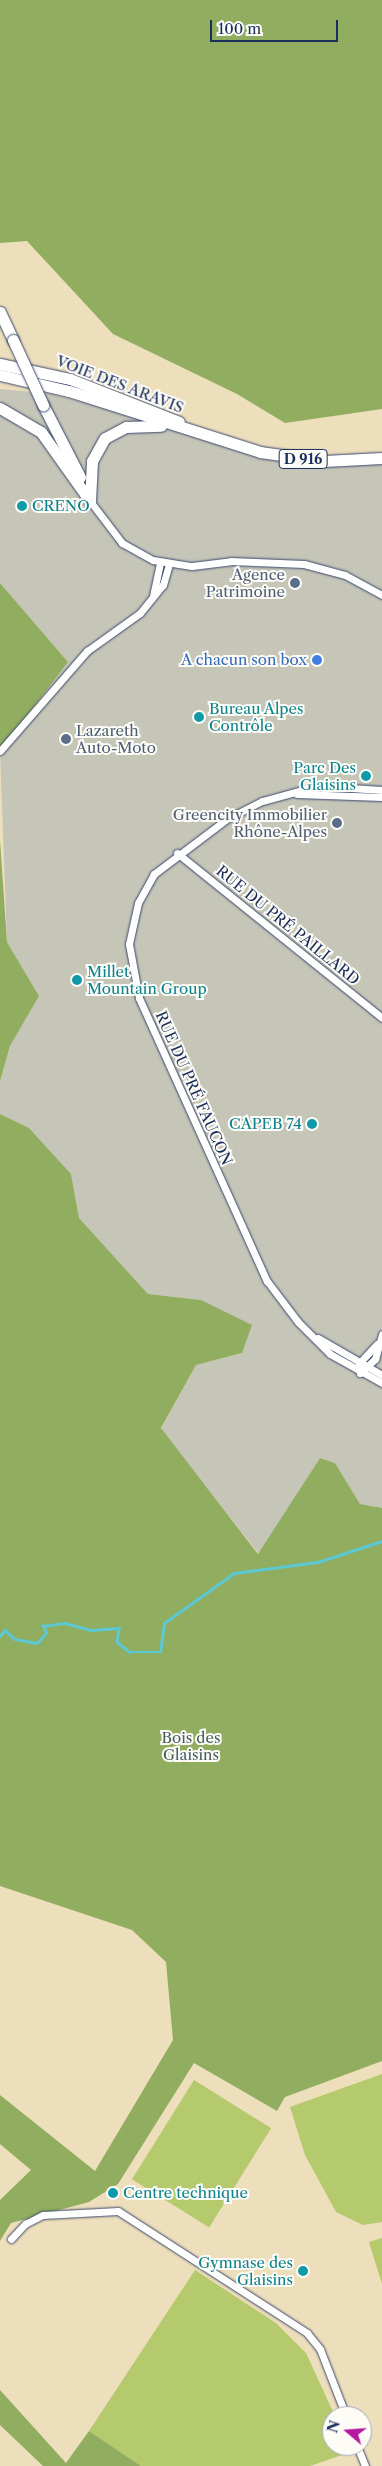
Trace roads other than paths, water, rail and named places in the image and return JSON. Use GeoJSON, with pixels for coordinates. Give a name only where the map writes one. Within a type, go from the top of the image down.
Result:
{"type":"FeatureCollection","features":[{"type":"Feature","properties":{"kind":"highway"},"geometry":{"type":"LineString","coordinates":[[0,312],[43,406],[90,501]]}},
{"type":"Feature","properties":{"kind":"highway","name":"VOIE DES ARAVIS"},"geometry":{"type":"LineString","coordinates":[[0,362],[70,379],[226,442]]}},
{"type":"Feature","properties":{"kind":"highway","name":"VOIE DES ARAVIS"},"geometry":{"type":"LineString","coordinates":[[0,375],[69,391],[170,427],[297,459],[382,458]]}},
{"type":"Feature","properties":{"kind":"highway"},"geometry":{"type":"LineString","coordinates":[[41,432],[43,406]]}},
{"type":"Feature","properties":{"kind":"highway"},"geometry":{"type":"LineString","coordinates":[[0,408],[41,432],[90,501]]}},
{"type":"Feature","properties":{"kind":"highway"},"geometry":{"type":"LineString","coordinates":[[90,501],[92,460],[105,438],[126,427],[170,427]]}},
{"type":"Feature","properties":{"kind":"street"},"geometry":{"type":"LineString","coordinates":[[90,501],[122,543],[160,562],[170,564],[304,564],[345,575],[382,595]]}},
{"type":"Feature","properties":{"kind":"street"},"geometry":{"type":"LineString","coordinates":[[153,598],[160,562]]}},
{"type":"Feature","properties":{"kind":"street"},"geometry":{"type":"LineString","coordinates":[[0,751],[87,650],[132,620],[153,598],[170,564]]}},
{"type":"Feature","properties":{"kind":"street","name":"RUE DU PRÉ FAUCON"},"geometry":{"type":"LineString","coordinates":[[382,790],[317,786],[247,808],[177,853],[154,874],[136,908],[129,944],[135,986],[255,1260],[280,1301],[311,1335],[360,1373],[382,1383]]}},
{"type":"Feature","properties":{"kind":"street","name":"RUE DU PRÉ FAUCON"},"geometry":{"type":"LineString","coordinates":[[291,794],[382,797]]}},
{"type":"Feature","properties":{"kind":"street","name":"RUE DU PRÉ PAILLARD"},"geometry":{"type":"LineString","coordinates":[[177,853],[382,1018]]}},
{"type":"Feature","properties":{"kind":"street"},"geometry":{"type":"LineString","coordinates":[[377,1344],[358,1363],[360,1373],[369,1369],[382,1334]]}},
{"type":"Feature","properties":{"kind":"street","name":"RUE DU PRÉ FAUCON"},"geometry":{"type":"LineString","coordinates":[[311,1335],[382,1375]]}},
{"type":"Feature","properties":{"kind":"street"},"geometry":{"type":"LineString","coordinates":[[11,2239],[25,2224],[43,2215],[120,2212],[306,2333],[320,2349],[342,2406]]}},
{"type":"Feature","properties":{"kind":"waterway"},"geometry":{"type":"LineString","coordinates":[[0,1636],[5,1630],[15,1639],[37,1643],[46,1633],[43,1626],[65,1623],[91,1630],[119,1628],[117,1642],[130,1652],[160,1652],[164,1623],[234,1573],[318,1562],[382,1541]]}},
{"type":"Feature","properties":{"kind":"place","name":"CRENO"},"geometry":{"type":"Point","coordinates":[22,506]}},
{"type":"Feature","properties":{"kind":"place","name":"Agence Patrimoine"},"geometry":{"type":"Point","coordinates":[295,583]}},
{"type":"Feature","properties":{"kind":"place","name":"A chacun son box"},"geometry":{"type":"Point","coordinates":[317,660]}},
{"type":"Feature","properties":{"kind":"place","name":"Bureau Alpes Contrôle"},"geometry":{"type":"Point","coordinates":[199,717]}},
{"type":"Feature","properties":{"kind":"place","name":"Lazareth Auto-Moto"},"geometry":{"type":"Point","coordinates":[66,739]}},
{"type":"Feature","properties":{"kind":"place","name":"Parc Des Glaisins"},"geometry":{"type":"Point","coordinates":[366,776]}},
{"type":"Feature","properties":{"kind":"place","name":"Greencity Immobilier Rhône-Alpes"},"geometry":{"type":"Point","coordinates":[337,823]}},
{"type":"Feature","properties":{"kind":"place","name":"Millet Mountain Group"},"geometry":{"type":"Point","coordinates":[77,980]}},
{"type":"Feature","properties":{"kind":"place","name":"CAPEB 74"},"geometry":{"type":"Point","coordinates":[312,1124]}},
{"type":"Feature","properties":{"kind":"place","name":"Centre technique"},"geometry":{"type":"Point","coordinates":[113,2193]}},
{"type":"Feature","properties":{"kind":"place","name":"Gymnase des Glaisins"},"geometry":{"type":"Point","coordinates":[303,2271]}},
{"type":"Feature","properties":{"kind":"park label","name":"Bois des Glaisins"},"geometry":{"type":"Point","coordinates":[191,1746]}}]}
